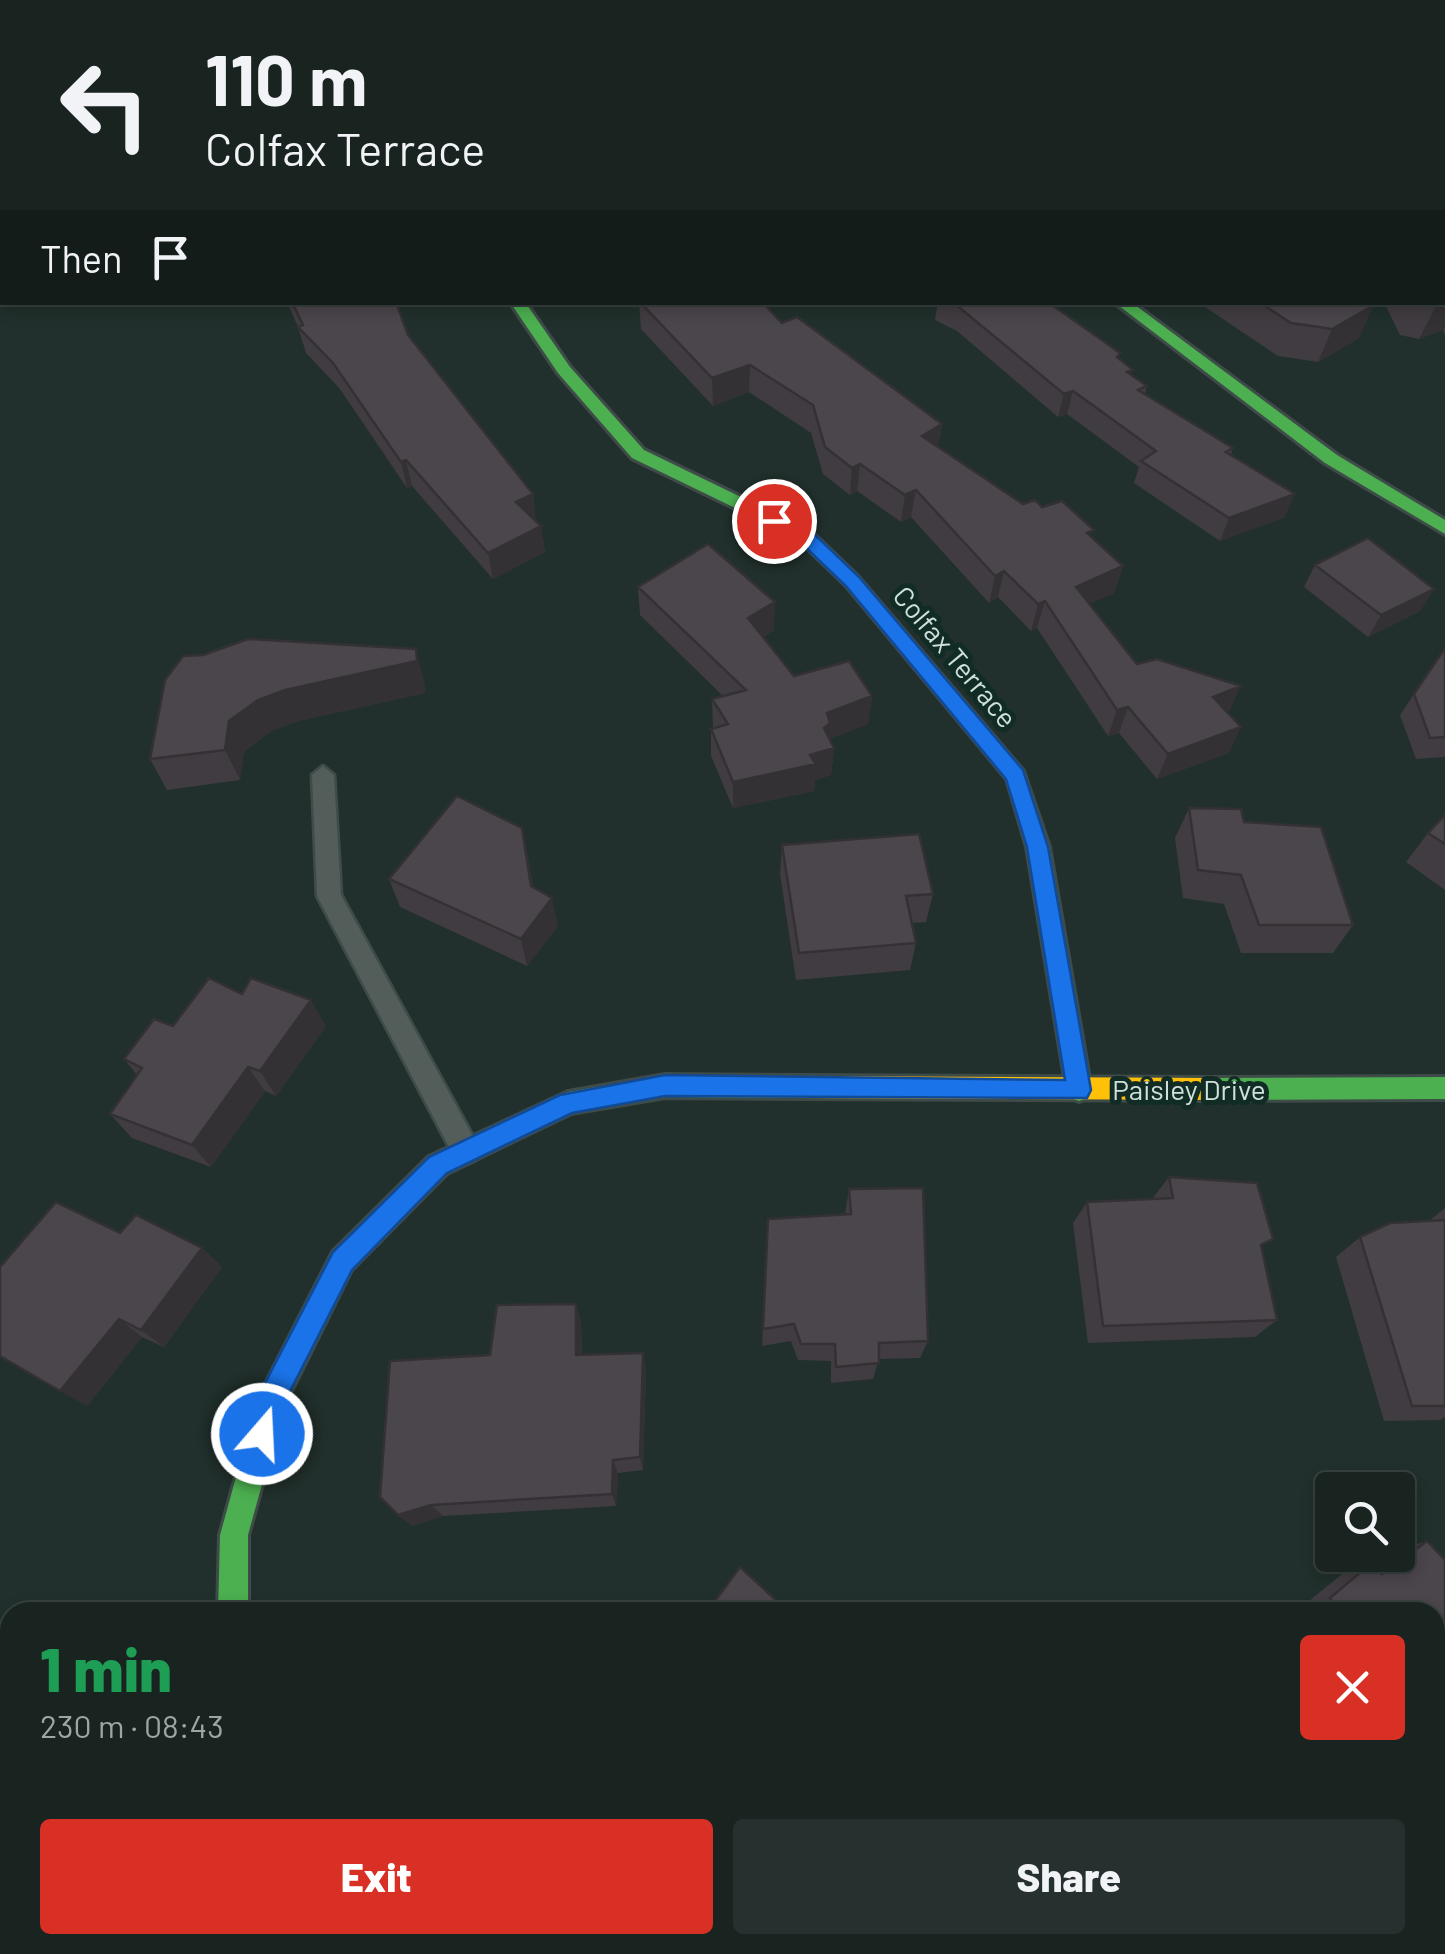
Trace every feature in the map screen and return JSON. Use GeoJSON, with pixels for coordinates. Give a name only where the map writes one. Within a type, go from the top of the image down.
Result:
{"type":"FeatureCollection","features":[{"type":"Feature","properties":{"kind":"street","name":"Colfax Terrace"},"geometry":{"type":"LineString","coordinates":[[518,305],[564,370],[638,454],[690,483],[802,534],[852,581],[1016,776],[1038,847],[1079,1090]]}},
{"type":"Feature","properties":{"kind":"street"},"geometry":{"type":"LineString","coordinates":[[1125,305],[1331,459],[1445,528]]}},
{"type":"Feature","properties":{"kind":"street","name":"Paisley Drive"},"geometry":{"type":"LineString","coordinates":[[233,1602],[234,1535],[270,1401],[342,1261],[438,1165],[568,1103],[665,1086],[1445,1088]]}},
{"type":"Feature","properties":{"kind":"lane"},"geometry":{"type":"LineString","coordinates":[[324,774],[329,896],[466,1151]]}},
{"type":"Feature","properties":{"kind":"building"},"geometry":{"type":"Polygon","coordinates":[[[293,305],[397,305],[408,335],[533,494],[516,502],[541,526],[488,553],[406,460],[401,462],[333,363],[298,327],[303,325],[293,305]]]}},
{"type":"Feature","properties":{"kind":"building"},"geometry":{"type":"Polygon","coordinates":[[[643,305],[765,305],[782,323],[797,317],[942,424],[922,436],[1023,504],[1035,500],[1042,507],[1062,501],[1094,530],[1087,533],[1123,566],[1076,587],[1137,664],[1157,659],[1241,686],[1213,697],[1241,727],[1168,754],[1128,707],[1117,710],[1045,601],[1038,604],[1004,571],[995,576],[916,490],[905,495],[860,464],[852,468],[825,447],[813,405],[750,365],[712,378],[643,305]]]}},
{"type":"Feature","properties":{"kind":"building"},"geometry":{"type":"Polygon","coordinates":[[[955,305],[1052,305],[1120,353],[1117,357],[1133,370],[1127,372],[1147,386],[1138,390],[1233,448],[1226,452],[1295,494],[1229,518],[1141,461],[1156,451],[1073,391],[1064,394],[955,305]]]}},
{"type":"Feature","properties":{"kind":"building"},"geometry":{"type":"Polygon","coordinates":[[[1264,305],[1374,305],[1332,329],[1291,323],[1264,305]]]}},
{"type":"Feature","properties":{"kind":"building"},"geometry":{"type":"Polygon","coordinates":[[[1368,538],[1434,589],[1381,615],[1315,565],[1368,538]]]}},
{"type":"Feature","properties":{"kind":"building"},"geometry":{"type":"Polygon","coordinates":[[[708,544],[775,602],[748,618],[794,676],[849,661],[872,696],[827,713],[830,723],[824,728],[834,748],[810,755],[816,764],[733,782],[711,729],[728,724],[712,699],[746,690],[638,587],[708,544]]]}},
{"type":"Feature","properties":{"kind":"building"},"geometry":{"type":"Polygon","coordinates":[[[248,639],[416,649],[417,661],[285,690],[258,700],[229,721],[225,750],[150,759],[165,680],[183,656],[203,655],[248,639]]]}},
{"type":"Feature","properties":{"kind":"building"},"geometry":{"type":"Polygon","coordinates":[[[1445,648],[1445,737],[1430,738],[1414,694],[1445,648]]]}},
{"type":"Feature","properties":{"kind":"building"},"geometry":{"type":"Polygon","coordinates":[[[457,796],[522,828],[531,886],[552,898],[521,939],[389,879],[457,796]]]}},
{"type":"Feature","properties":{"kind":"building"},"geometry":{"type":"Polygon","coordinates":[[[1189,808],[1241,809],[1244,822],[1321,827],[1353,925],[1259,925],[1241,875],[1198,870],[1189,808]]]}},
{"type":"Feature","properties":{"kind":"building"},"geometry":{"type":"Polygon","coordinates":[[[1445,815],[1445,844],[1428,833],[1445,815]]]}},
{"type":"Feature","properties":{"kind":"building"},"geometry":{"type":"Polygon","coordinates":[[[919,834],[933,894],[906,896],[916,943],[799,953],[782,845],[919,834]]]}},
{"type":"Feature","properties":{"kind":"building"},"geometry":{"type":"Polygon","coordinates":[[[209,978],[242,994],[251,978],[311,1000],[260,1071],[248,1067],[192,1145],[110,1114],[142,1068],[124,1059],[154,1019],[173,1026],[209,978]]]}},
{"type":"Feature","properties":{"kind":"building"},"geometry":{"type":"Polygon","coordinates":[[[1169,1177],[1257,1183],[1273,1239],[1261,1245],[1277,1320],[1103,1326],[1087,1202],[1173,1198],[1169,1177]]]}},
{"type":"Feature","properties":{"kind":"building"},"geometry":{"type":"Polygon","coordinates":[[[923,1188],[928,1341],[879,1343],[879,1363],[836,1367],[835,1344],[801,1344],[794,1324],[763,1329],[768,1219],[851,1214],[849,1189],[923,1188]]]}},
{"type":"Feature","properties":{"kind":"building"},"geometry":{"type":"Polygon","coordinates":[[[56,1202],[120,1233],[136,1215],[202,1248],[141,1330],[119,1319],[60,1391],[0,1356],[0,1267],[56,1202]]]}},
{"type":"Feature","properties":{"kind":"building"},"geometry":{"type":"Polygon","coordinates":[[[1445,1220],[1445,1406],[1412,1406],[1360,1237],[1390,1223],[1445,1220]]]}},
{"type":"Feature","properties":{"kind":"building"},"geometry":{"type":"Polygon","coordinates":[[[576,1304],[576,1355],[643,1353],[640,1457],[613,1460],[612,1494],[431,1505],[398,1515],[380,1497],[390,1361],[490,1355],[497,1305],[576,1304]]]}},
{"type":"Feature","properties":{"kind":"building"},"geometry":{"type":"Polygon","coordinates":[[[1427,1541],[1445,1560],[1445,1602],[1333,1602],[1330,1598],[1361,1572],[1415,1572],[1415,1550],[1427,1541]]]}},
{"type":"Feature","properties":{"kind":"building"},"geometry":{"type":"Polygon","coordinates":[[[740,1567],[778,1602],[714,1602],[740,1567]]]}},
{"type":"Feature","properties":{"kind":"traffic: fast"},"geometry":{"type":"LineString","coordinates":[[519,305],[564,370],[638,454],[803,534],[852,581],[1016,776],[1038,847],[1079,1090]]}},
{"type":"Feature","properties":{"kind":"traffic: fast"},"geometry":{"type":"LineString","coordinates":[[1125,305],[1331,459],[1445,528]]}},
{"type":"Feature","properties":{"kind":"traffic: fast"},"geometry":{"type":"LineString","coordinates":[[233,1602],[234,1535],[271,1401],[342,1261],[438,1165],[568,1103],[665,1086],[799,1087]]}},
{"type":"Feature","properties":{"kind":"traffic: fast"},"geometry":{"type":"LineString","coordinates":[[1213,1089],[1445,1088]]}},
{"type":"Feature","properties":{"kind":"traffic: slow"},"geometry":{"type":"LineString","coordinates":[[799,1087],[1213,1089]]}},
{"type":"Feature","properties":{"kind":"route"},"geometry":{"type":"LineString","coordinates":[[262,1434],[270,1401],[342,1261],[438,1165],[568,1103],[665,1086],[1079,1090],[1038,847],[1016,776],[852,581],[802,534],[774,521]]}}]}
